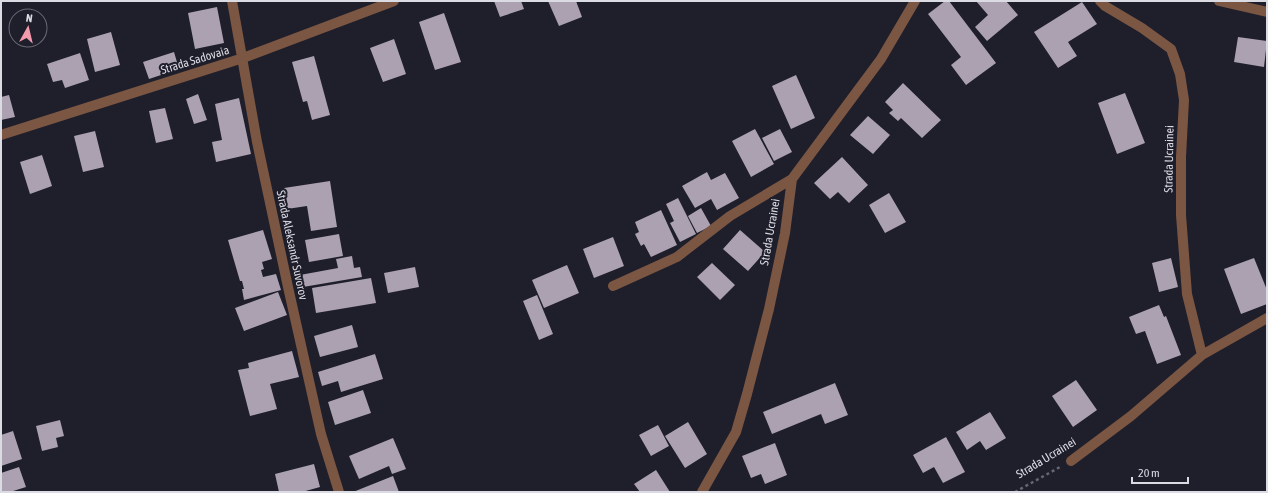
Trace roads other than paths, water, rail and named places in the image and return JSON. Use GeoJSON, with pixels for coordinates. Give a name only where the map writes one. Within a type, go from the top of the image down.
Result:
{"type":"FeatureCollection","features":[{"type":"Feature","properties":{"kind":"street","name":"Strada Aleksandr Suvorov"},"geometry":{"type":"LineString","coordinates":[[232,1],[257,142],[289,295],[321,434],[340,492]]}},
{"type":"Feature","properties":{"kind":"street","name":"Strada Sadovaia"},"geometry":{"type":"LineString","coordinates":[[1,135],[243,58],[394,1]]}},
{"type":"Feature","properties":{"kind":"street","name":"Strada Ucrainei"},"geometry":{"type":"LineString","coordinates":[[702,492],[736,432],[745,402],[769,309],[785,233],[792,179],[881,59],[915,1]]}},
{"type":"Feature","properties":{"kind":"street","name":"Strada Ucrainei"},"geometry":{"type":"LineString","coordinates":[[1100,1],[1105,6],[1142,28],[1171,49],[1180,74],[1184,100],[1180,157],[1181,216],[1187,294],[1202,355]]}},
{"type":"Feature","properties":{"kind":"street"},"geometry":{"type":"LineString","coordinates":[[1219,1],[1267,12]]}},
{"type":"Feature","properties":{"kind":"street"},"geometry":{"type":"LineString","coordinates":[[612,286],[677,257],[730,216],[792,179]]}},
{"type":"Feature","properties":{"kind":"street","name":"Strada Ucrainei"},"geometry":{"type":"LineString","coordinates":[[1071,461],[1131,416],[1202,355],[1267,318]]}}]}
